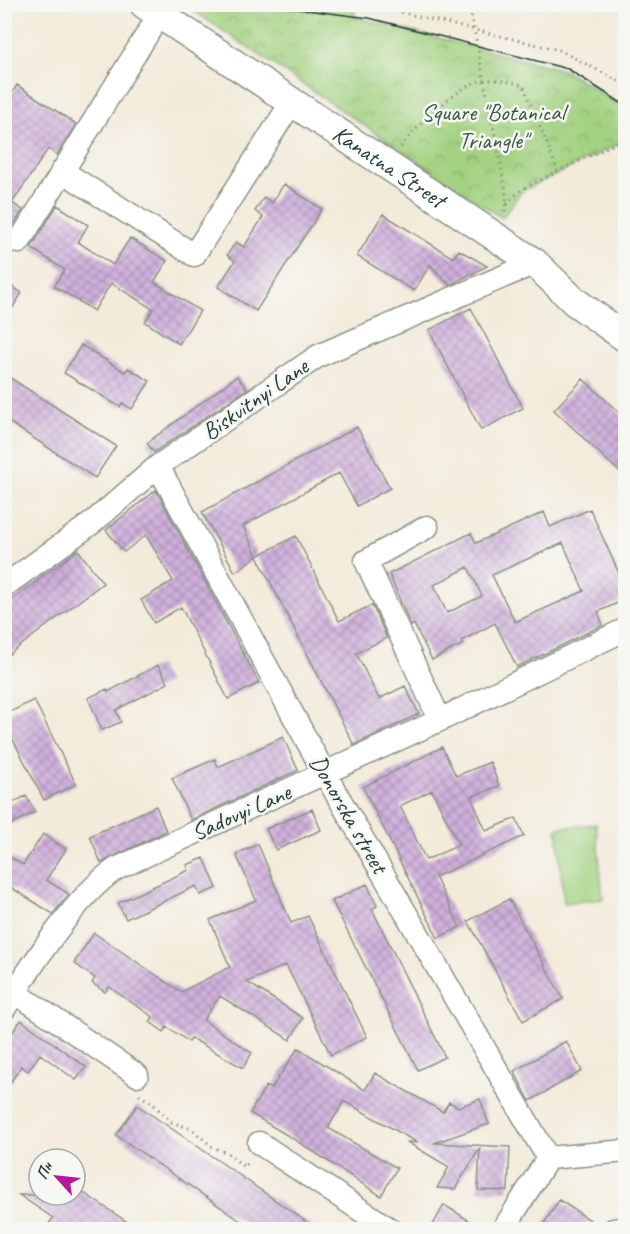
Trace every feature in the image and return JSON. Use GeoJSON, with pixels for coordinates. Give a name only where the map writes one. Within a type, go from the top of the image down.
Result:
{"type":"FeatureCollection","features":[{"type":"Feature","properties":{"kind":"main road","name":"Kanatna Street"},"geometry":{"type":"LineString","coordinates":[[151,10],[535,263],[574,301],[626,338]]}},
{"type":"Feature","properties":{"kind":"street"},"geometry":{"type":"LineString","coordinates":[[19,242],[62,171],[151,10]]}},
{"type":"Feature","properties":{"kind":"street"},"geometry":{"type":"LineString","coordinates":[[62,171],[194,255],[292,102]]}},
{"type":"Feature","properties":{"kind":"street","name":"Biskvitnyi Lane"},"geometry":{"type":"LineString","coordinates":[[4,586],[93,523],[158,466],[318,356],[535,263]]}},
{"type":"Feature","properties":{"kind":"street","name":"Donorska street"},"geometry":{"type":"LineString","coordinates":[[158,466],[325,774],[548,1158]]}},
{"type":"Feature","properties":{"kind":"street"},"geometry":{"type":"LineString","coordinates":[[427,528],[366,561],[440,720]]}},
{"type":"Feature","properties":{"kind":"street","name":"Sadovyi Lane"},"geometry":{"type":"LineString","coordinates":[[8,995],[105,875],[440,720],[626,629]]}},
{"type":"Feature","properties":{"kind":"street"},"geometry":{"type":"LineString","coordinates":[[8,995],[137,1075]]}},
{"type":"Feature","properties":{"kind":"street"},"geometry":{"type":"LineString","coordinates":[[259,1143],[391,1230]]}},
{"type":"Feature","properties":{"kind":"street"},"geometry":{"type":"LineString","coordinates":[[503,1230],[548,1158],[626,1151]]}},
{"type":"Feature","properties":{"kind":"street"},"geometry":{"type":"LineString","coordinates":[[612,1230],[626,1228]]}},
{"type":"Feature","properties":{"kind":"path"},"geometry":{"type":"LineString","coordinates":[[366,4],[559,50],[626,85]]}},
{"type":"Feature","properties":{"kind":"path"},"geometry":{"type":"LineString","coordinates":[[469,4],[507,204]]}},
{"type":"Feature","properties":{"kind":"path"},"geometry":{"type":"LineString","coordinates":[[388,166],[410,133],[471,84],[484,80],[523,85],[558,171]]}},
{"type":"Feature","properties":{"kind":"path"},"geometry":{"type":"LineString","coordinates":[[491,235],[502,218],[507,204],[522,189],[626,138]]}},
{"type":"Feature","properties":{"kind":"path"},"geometry":{"type":"LineString","coordinates":[[137,1075],[139,1095],[151,1102],[171,1122],[192,1129],[211,1146],[229,1154],[244,1167],[259,1143]]}},
{"type":"Feature","properties":{"kind":"green space","name":"Square \"Botanical Triangle\""},"geometry":{"type":"Polygon","coordinates":[[[185,5],[354,5],[355,17],[567,71],[625,109],[625,141],[522,191],[502,218],[185,5]]]}},
{"type":"Feature","properties":{"kind":"green space"},"geometry":{"type":"Polygon","coordinates":[[[596,824],[603,899],[564,903],[557,828],[596,824]]]}},
{"type":"Feature","properties":{"kind":"building"},"geometry":{"type":"Polygon","coordinates":[[[17,85],[76,124],[57,155],[48,149],[12,203],[23,210],[14,224],[4,218],[4,105],[17,85]]]}},
{"type":"Feature","properties":{"kind":"building"},"geometry":{"type":"Polygon","coordinates":[[[284,184],[322,209],[256,311],[218,287],[235,261],[227,255],[236,242],[244,247],[263,217],[255,211],[264,197],[272,203],[284,184]]]}},
{"type":"Feature","properties":{"kind":"building"},"geometry":{"type":"Polygon","coordinates":[[[57,205],[88,225],[78,242],[113,265],[130,238],[167,261],[154,282],[200,311],[179,344],[145,322],[153,309],[111,283],[94,311],[54,286],[65,270],[31,248],[57,205]]]}},
{"type":"Feature","properties":{"kind":"building"},"geometry":{"type":"Polygon","coordinates":[[[383,214],[453,258],[459,250],[487,266],[450,285],[430,265],[414,291],[357,256],[383,214]]]}},
{"type":"Feature","properties":{"kind":"building"},"geometry":{"type":"Polygon","coordinates":[[[10,285],[22,293],[4,321],[4,293],[10,285]]]}},
{"type":"Feature","properties":{"kind":"building"},"geometry":{"type":"Polygon","coordinates":[[[471,308],[523,408],[481,430],[429,330],[471,308]]]}},
{"type":"Feature","properties":{"kind":"building"},"geometry":{"type":"Polygon","coordinates":[[[81,345],[125,372],[128,368],[150,381],[132,409],[122,403],[120,407],[64,373],[81,345]]]}},
{"type":"Feature","properties":{"kind":"building"},"geometry":{"type":"Polygon","coordinates":[[[4,374],[116,446],[95,478],[4,419],[4,374]]]}},
{"type":"Feature","properties":{"kind":"building"},"geometry":{"type":"Polygon","coordinates":[[[237,376],[247,389],[154,452],[147,443],[237,376]]]}},
{"type":"Feature","properties":{"kind":"building"},"geometry":{"type":"Polygon","coordinates":[[[583,379],[626,419],[626,478],[554,410],[583,379]]]}},
{"type":"Feature","properties":{"kind":"building"},"geometry":{"type":"Polygon","coordinates":[[[357,427],[390,488],[357,506],[339,473],[243,526],[257,556],[235,572],[202,512],[357,427]]]}},
{"type":"Feature","properties":{"kind":"building"},"geometry":{"type":"Polygon","coordinates":[[[156,490],[259,683],[228,699],[181,607],[154,623],[141,600],[173,581],[146,535],[124,552],[106,530],[156,490]]]}},
{"type":"Feature","properties":{"kind":"building"},"geometry":{"type":"Polygon","coordinates":[[[590,509],[626,589],[626,599],[598,612],[603,625],[517,667],[495,623],[461,641],[463,644],[432,660],[414,624],[411,626],[389,574],[471,533],[476,543],[544,512],[550,527],[590,509]],[[563,543],[492,575],[515,622],[584,591],[563,543]],[[468,567],[434,585],[447,613],[482,596],[468,567]]]}},
{"type":"Feature","properties":{"kind":"building"},"geometry":{"type":"Polygon","coordinates":[[[296,536],[339,621],[372,605],[387,638],[356,653],[379,699],[405,686],[419,714],[354,745],[257,556],[296,536]]]}},
{"type":"Feature","properties":{"kind":"building"},"geometry":{"type":"Polygon","coordinates":[[[78,550],[103,583],[4,658],[4,606],[78,550]]]}},
{"type":"Feature","properties":{"kind":"building"},"geometry":{"type":"Polygon","coordinates":[[[158,665],[168,683],[116,710],[121,722],[102,730],[88,698],[107,689],[108,692],[158,665]]]}},
{"type":"Feature","properties":{"kind":"building"},"geometry":{"type":"Polygon","coordinates":[[[34,700],[76,784],[44,800],[4,722],[4,715],[34,700]]]}},
{"type":"Feature","properties":{"kind":"building"},"geometry":{"type":"Polygon","coordinates":[[[283,737],[298,770],[191,820],[172,778],[215,759],[218,767],[283,737]]]}},
{"type":"Feature","properties":{"kind":"building"},"geometry":{"type":"Polygon","coordinates":[[[442,747],[456,776],[490,762],[499,786],[471,797],[486,831],[516,818],[524,836],[435,877],[460,927],[438,938],[363,787],[442,747]],[[432,790],[400,806],[426,860],[459,845],[432,790]]]}},
{"type":"Feature","properties":{"kind":"building"},"geometry":{"type":"Polygon","coordinates":[[[26,796],[35,812],[4,828],[4,807],[26,796]]]}},
{"type":"Feature","properties":{"kind":"building"},"geometry":{"type":"Polygon","coordinates":[[[156,806],[166,831],[101,863],[90,836],[156,806]]]}},
{"type":"Feature","properties":{"kind":"building"},"geometry":{"type":"Polygon","coordinates":[[[312,809],[321,830],[276,850],[266,829],[312,809]]]}},
{"type":"Feature","properties":{"kind":"building"},"geometry":{"type":"Polygon","coordinates":[[[43,834],[66,849],[46,880],[69,894],[53,914],[4,883],[4,853],[23,865],[43,834]]]}},
{"type":"Feature","properties":{"kind":"building"},"geometry":{"type":"Polygon","coordinates":[[[258,844],[291,923],[308,916],[367,1037],[331,1055],[286,965],[247,982],[303,1018],[290,1040],[220,996],[203,1020],[252,1053],[243,1068],[191,1038],[189,1042],[167,1027],[164,1032],[150,1022],[153,1017],[109,987],[105,992],[92,983],[95,978],[74,963],[94,933],[181,992],[230,967],[210,920],[256,900],[236,854],[258,844]]]}},
{"type":"Feature","properties":{"kind":"building"},"geometry":{"type":"Polygon","coordinates":[[[204,858],[217,888],[200,895],[196,886],[126,919],[118,903],[189,870],[187,865],[204,858]]]}},
{"type":"Feature","properties":{"kind":"building"},"geometry":{"type":"Polygon","coordinates":[[[367,884],[377,906],[372,909],[445,1057],[418,1070],[332,901],[367,884]]]}},
{"type":"Feature","properties":{"kind":"building"},"geometry":{"type":"Polygon","coordinates":[[[509,899],[563,999],[523,1021],[468,921],[509,899]]]}},
{"type":"Feature","properties":{"kind":"building"},"geometry":{"type":"Polygon","coordinates":[[[21,1020],[86,1067],[76,1080],[40,1054],[28,1071],[21,1066],[4,1092],[4,1044],[21,1020]]]}},
{"type":"Feature","properties":{"kind":"building"},"geometry":{"type":"Polygon","coordinates":[[[566,1041],[582,1071],[530,1101],[514,1071],[566,1041]]]}},
{"type":"Feature","properties":{"kind":"building"},"geometry":{"type":"Polygon","coordinates":[[[298,1048],[365,1090],[375,1073],[443,1112],[449,1102],[458,1107],[480,1099],[489,1124],[434,1143],[510,1147],[508,1191],[478,1190],[480,1148],[455,1189],[437,1188],[449,1167],[407,1142],[418,1143],[344,1101],[328,1128],[397,1168],[381,1196],[250,1113],[266,1086],[271,1089],[298,1048]]]}},
{"type":"Feature","properties":{"kind":"building"},"geometry":{"type":"Polygon","coordinates":[[[137,1105],[318,1230],[254,1230],[116,1135],[137,1105]]]}},
{"type":"Feature","properties":{"kind":"building"},"geometry":{"type":"Polygon","coordinates":[[[87,1195],[139,1230],[45,1230],[53,1218],[37,1207],[87,1207],[87,1195]]]}},
{"type":"Feature","properties":{"kind":"building"},"geometry":{"type":"Polygon","coordinates":[[[559,1200],[590,1220],[583,1230],[540,1230],[559,1200]]]}},
{"type":"Feature","properties":{"kind":"building"},"geometry":{"type":"Polygon","coordinates":[[[444,1205],[457,1213],[484,1230],[430,1230],[444,1205]]]}},
{"type":"Feature","properties":{"kind":"tram line"},"geometry":{"type":"LineString","coordinates":[[259,4],[369,18],[568,69],[626,106]]}}]}
